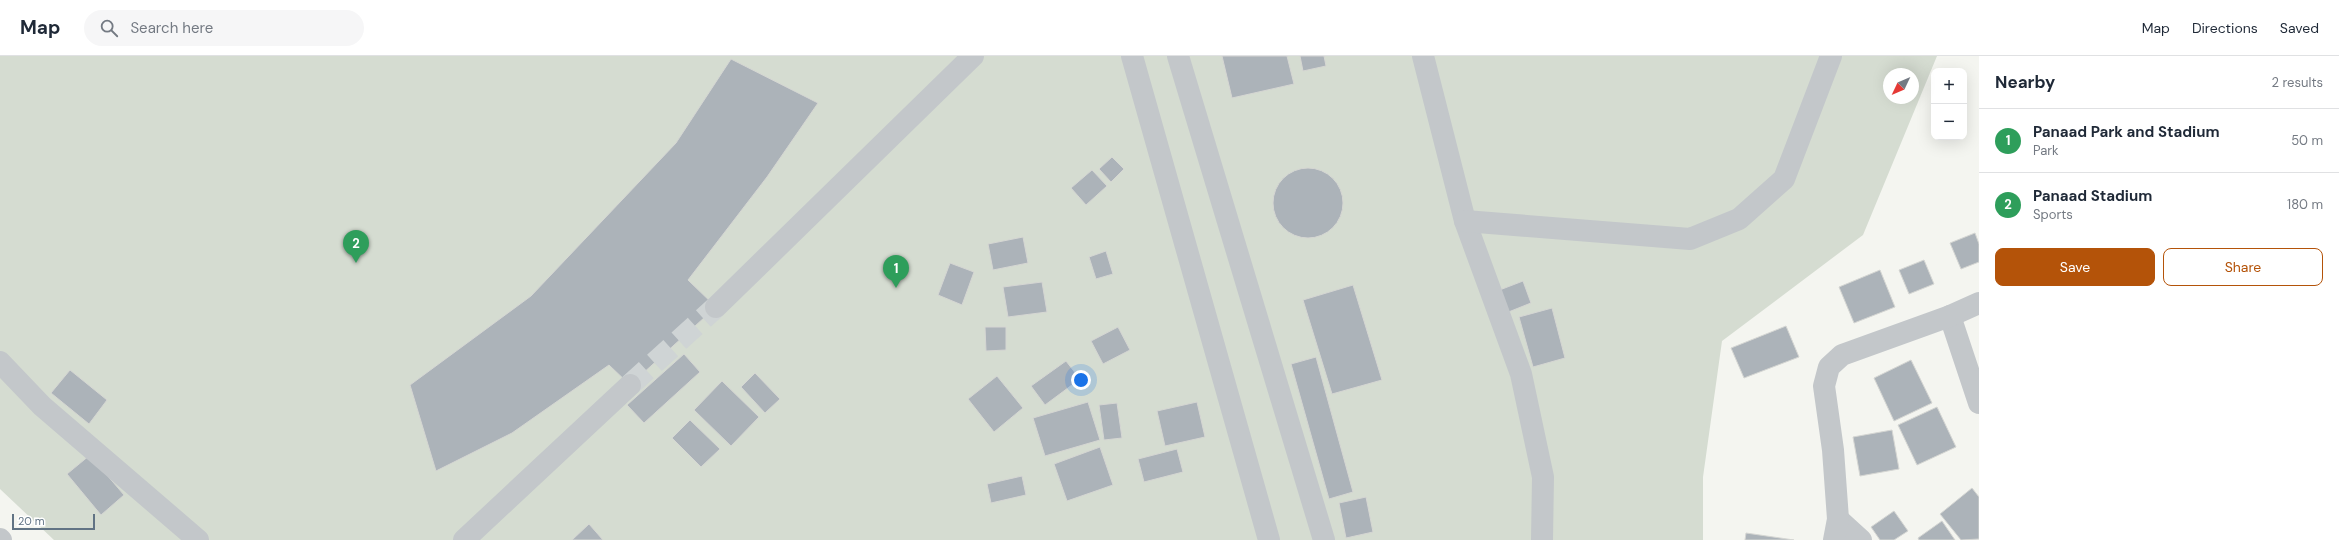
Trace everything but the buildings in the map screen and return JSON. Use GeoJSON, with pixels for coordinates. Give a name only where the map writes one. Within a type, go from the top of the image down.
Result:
{"type":"FeatureCollection","features":[{"type":"Feature","properties":{"kind":"street"},"geometry":{"type":"LineString","coordinates":[[716,307],[973,56]]}},
{"type":"Feature","properties":{"kind":"street"},"geometry":{"type":"LineString","coordinates":[[1132,56],[1269,540]]}},
{"type":"Feature","properties":{"kind":"street"},"geometry":{"type":"LineString","coordinates":[[1178,56],[1324,540]]}},
{"type":"Feature","properties":{"kind":"street"},"geometry":{"type":"LineString","coordinates":[[1423,56],[1465,221],[1521,374],[1543,477],[1542,540]]}},
{"type":"Feature","properties":{"kind":"street"},"geometry":{"type":"LineString","coordinates":[[1465,221],[1690,239],[1739,219],[1784,179],[1831,56]]}},
{"type":"Feature","properties":{"kind":"street"},"geometry":{"type":"LineString","coordinates":[[1834,540],[1838,519],[1832,450],[1824,386],[1829,367],[1842,355],[1950,316],[1979,303]]}},
{"type":"Feature","properties":{"kind":"street"},"geometry":{"type":"LineString","coordinates":[[1950,316],[1979,403]]}},
{"type":"Feature","properties":{"kind":"street"},"geometry":{"type":"LineString","coordinates":[[0,362],[42,406],[198,540]]}},
{"type":"Feature","properties":{"kind":"street"},"geometry":{"type":"LineString","coordinates":[[464,540],[630,385]]}},
{"type":"Feature","properties":{"kind":"street"},"geometry":{"type":"LineString","coordinates":[[1838,519],[1861,540]]}},
{"type":"Feature","properties":{"kind":"shaded area"},"geometry":{"type":"Polygon","coordinates":[[[0,56],[1937,56],[1919,100],[1919,68],[1883,68],[1883,104],[1917,104],[1863,235],[1722,341],[1703,477],[1703,540],[54,540],[0,489],[0,56]]]}},
{"type":"Feature","properties":{"kind":"tunnel"},"geometry":{"type":"LineString","coordinates":[[630,385],[716,307]]}},
{"type":"Feature","properties":{"kind":"place","name":"Panaad Stadium"},"geometry":{"type":"Point","coordinates":[356,263]}},
{"type":"Feature","properties":{"kind":"place","name":"Panaad Park and Stadium"},"geometry":{"type":"Point","coordinates":[896,288]}}]}
